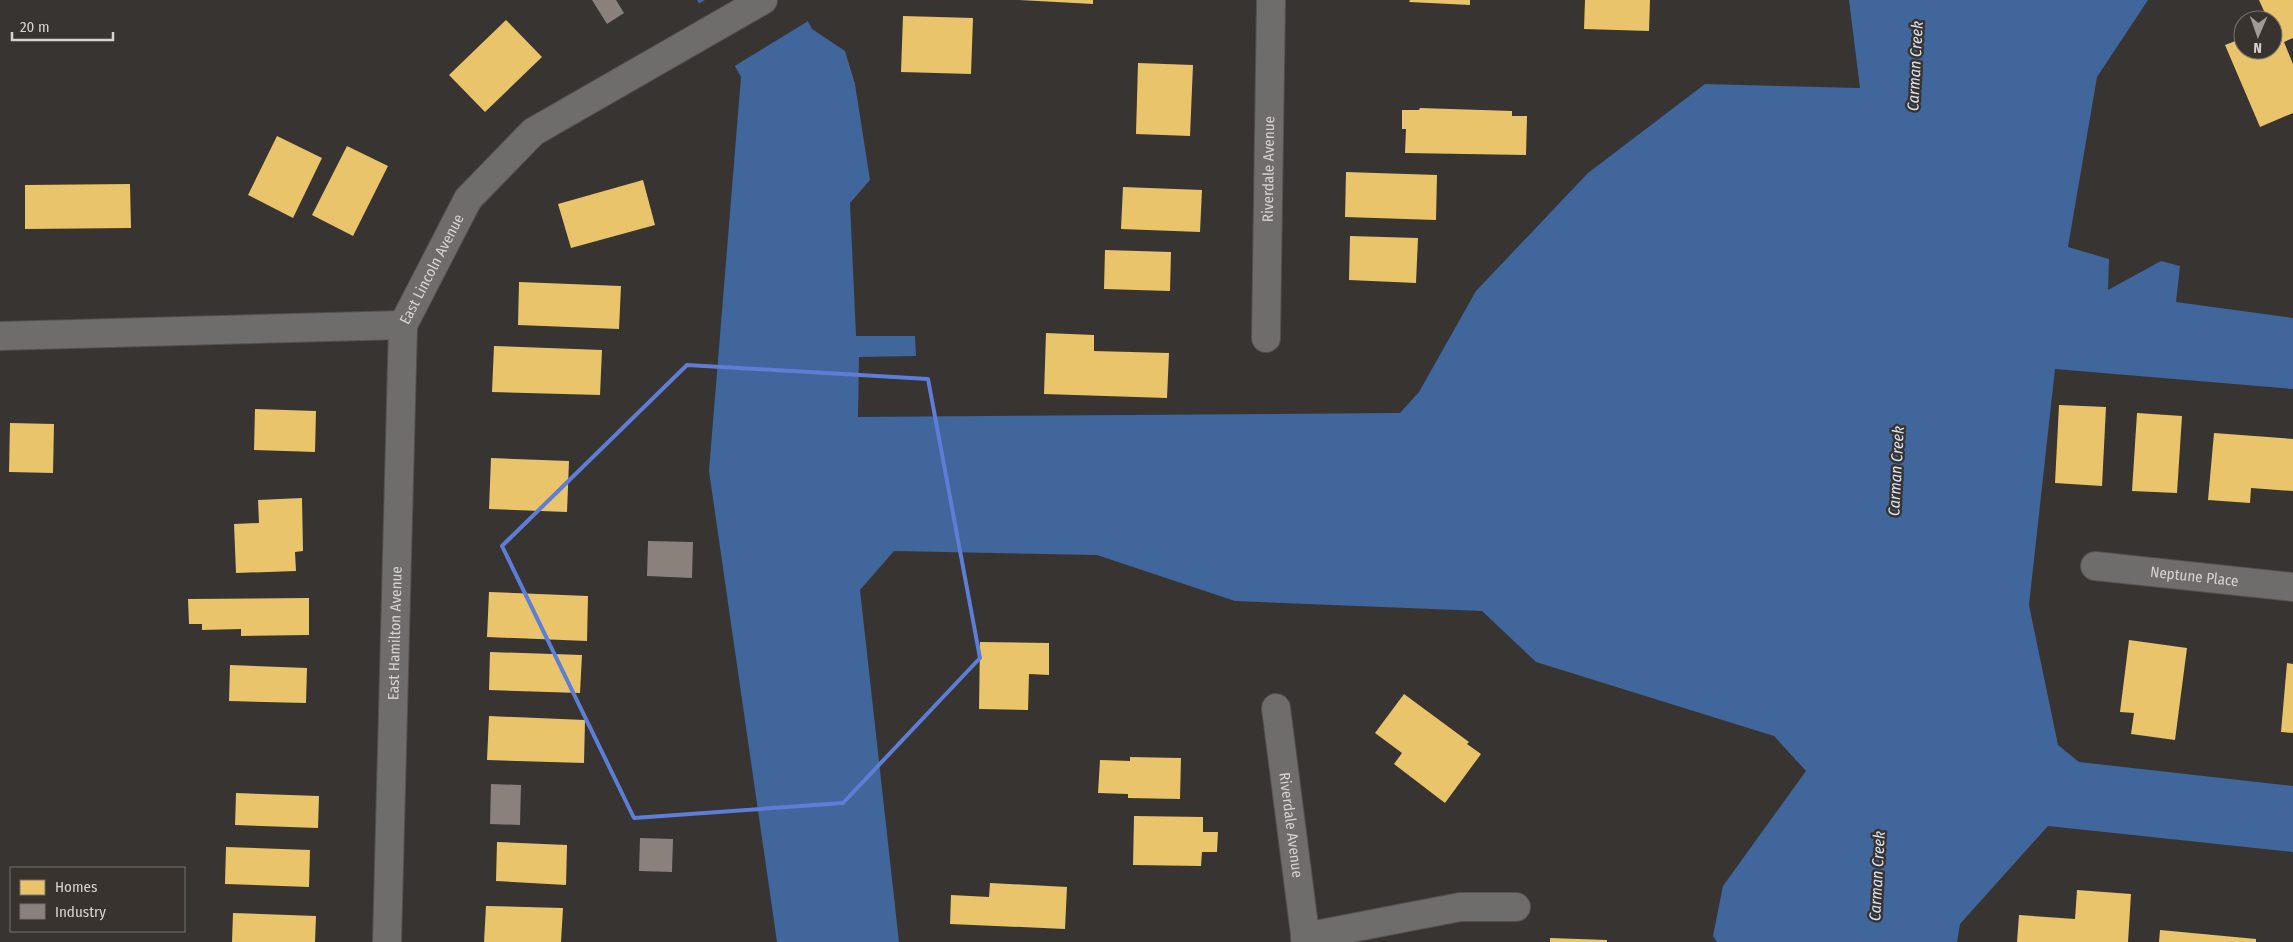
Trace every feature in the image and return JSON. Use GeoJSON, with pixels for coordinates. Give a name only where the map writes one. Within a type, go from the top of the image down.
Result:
{"type":"FeatureCollection","features":[{"type":"Feature","properties":{"kind":"street","name":"East Lincoln Avenue"},"geometry":{"type":"LineString","coordinates":[[0,336],[403,325],[468,199],[533,132],[763,0]]}},
{"type":"Feature","properties":{"kind":"street","name":"Riverdale Avenue"},"geometry":{"type":"LineString","coordinates":[[1266,338],[1272,0]]}},
{"type":"Feature","properties":{"kind":"street","name":"East Hamilton Avenue"},"geometry":{"type":"LineString","coordinates":[[387,942],[403,325]]}},
{"type":"Feature","properties":{"kind":"street","name":"Neptune Place"},"geometry":{"type":"LineString","coordinates":[[2095,566],[2293,587]]}},
{"type":"Feature","properties":{"kind":"street","name":"Riverdale Avenue"},"geometry":{"type":"LineString","coordinates":[[1276,708],[1305,939]]}},
{"type":"Feature","properties":{"kind":"street"},"geometry":{"type":"LineString","coordinates":[[1305,939],[1460,906],[1516,907]]}},
{"type":"Feature","properties":{"kind":"highlighted area"},"geometry":{"type":"Polygon","coordinates":[[[687,365],[928,379],[980,658],[843,803],[634,818],[502,546],[687,365]]]}},
{"type":"Feature","properties":{"kind":"water","name":"Carman Creek"},"geometry":{"type":"Polygon","coordinates":[[[697,0],[797,0],[812,29],[845,51],[855,84],[870,180],[850,203],[856,336],[915,336],[916,356],[859,357],[858,417],[1400,413],[1419,392],[1476,291],[1588,173],[1705,84],[1860,88],[1849,0],[2148,0],[2097,77],[2068,247],[2109,259],[2108,290],[2161,261],[2180,266],[2176,302],[2293,318],[2293,389],[2055,369],[2029,605],[2058,745],[2079,762],[2293,786],[2293,852],[2048,826],[1960,924],[1957,942],[1717,942],[1713,936],[1723,886],[1806,771],[1774,736],[1536,662],[1482,611],[1235,601],[1097,555],[894,551],[860,590],[899,942],[777,942],[709,471],[741,77],[697,0]]]}},
{"type":"Feature","properties":{"kind":"pier"},"geometry":{"type":"Polygon","coordinates":[[[705,0],[800,0],[810,20],[733,67],[697,5],[705,0]]]}},
{"type":"Feature","properties":{"kind":"building: Homes"},"geometry":{"type":"Polygon","coordinates":[[[1019,0],[1093,0],[1093,4],[1019,0]]]}},
{"type":"Feature","properties":{"kind":"building: Homes"},"geometry":{"type":"Polygon","coordinates":[[[1410,0],[1470,0],[1470,5],[1409,2],[1410,0]]]}},
{"type":"Feature","properties":{"kind":"building: Homes"},"geometry":{"type":"Polygon","coordinates":[[[1585,0],[1650,0],[1649,31],[1584,29],[1585,0]]]}},
{"type":"Feature","properties":{"kind":"building: Homes"},"geometry":{"type":"Polygon","coordinates":[[[2259,0],[2293,0],[2293,38],[2284,42],[2293,64],[2293,113],[2260,127],[2225,45],[2233,42],[2233,60],[2283,60],[2283,10],[2264,10],[2259,0]]]}},
{"type":"Feature","properties":{"kind":"building: Homes"},"geometry":{"type":"Polygon","coordinates":[[[903,16],[973,18],[971,74],[901,72],[903,16]]]}},
{"type":"Feature","properties":{"kind":"building: Homes"},"geometry":{"type":"Polygon","coordinates":[[[506,20],[542,57],[485,112],[449,75],[506,20]]]}},
{"type":"Feature","properties":{"kind":"building: Homes"},"geometry":{"type":"Polygon","coordinates":[[[1138,63],[1193,65],[1190,136],[1136,134],[1138,63]]]}},
{"type":"Feature","properties":{"kind":"building: Homes"},"geometry":{"type":"Polygon","coordinates":[[[1420,108],[1512,111],[1512,116],[1527,116],[1526,155],[1405,153],[1406,129],[1402,129],[1402,110],[1419,110],[1420,108]]]}},
{"type":"Feature","properties":{"kind":"building: Homes"},"geometry":{"type":"Polygon","coordinates":[[[277,136],[322,158],[293,218],[248,195],[277,136]]]}},
{"type":"Feature","properties":{"kind":"building: Homes"},"geometry":{"type":"Polygon","coordinates":[[[347,146],[388,166],[353,236],[312,215],[347,146]]]}},
{"type":"Feature","properties":{"kind":"building: Homes"},"geometry":{"type":"Polygon","coordinates":[[[1346,172],[1437,175],[1436,220],[1345,217],[1346,172]]]}},
{"type":"Feature","properties":{"kind":"building: Homes"},"geometry":{"type":"Polygon","coordinates":[[[643,180],[655,225],[571,248],[558,204],[643,180]]]}},
{"type":"Feature","properties":{"kind":"building: Homes"},"geometry":{"type":"Polygon","coordinates":[[[130,184],[131,228],[25,229],[25,185],[130,184]]]}},
{"type":"Feature","properties":{"kind":"building: Homes"},"geometry":{"type":"Polygon","coordinates":[[[1123,187],[1202,190],[1200,232],[1121,229],[1123,187]]]}},
{"type":"Feature","properties":{"kind":"building: Homes"},"geometry":{"type":"Polygon","coordinates":[[[1350,236],[1418,238],[1416,283],[1349,280],[1350,236]]]}},
{"type":"Feature","properties":{"kind":"building: Homes"},"geometry":{"type":"Polygon","coordinates":[[[1105,250],[1171,252],[1170,291],[1104,289],[1105,250]]]}},
{"type":"Feature","properties":{"kind":"building: Homes"},"geometry":{"type":"Polygon","coordinates":[[[519,282],[621,286],[619,329],[518,325],[519,282]]]}},
{"type":"Feature","properties":{"kind":"building: Homes"},"geometry":{"type":"Polygon","coordinates":[[[1046,333],[1094,335],[1094,351],[1169,353],[1167,398],[1044,394],[1046,333]]]}},
{"type":"Feature","properties":{"kind":"building: Homes"},"geometry":{"type":"Polygon","coordinates":[[[494,346],[602,350],[600,395],[492,392],[494,346]]]}},
{"type":"Feature","properties":{"kind":"building: Homes"},"geometry":{"type":"Polygon","coordinates":[[[2059,405],[2106,407],[2102,486],[2055,483],[2059,405]]]}},
{"type":"Feature","properties":{"kind":"building: Homes"},"geometry":{"type":"Polygon","coordinates":[[[255,409],[316,411],[315,452],[254,450],[255,409]]]}},
{"type":"Feature","properties":{"kind":"building: Homes"},"geometry":{"type":"Polygon","coordinates":[[[2137,413],[2182,416],[2177,493],[2132,491],[2137,413]]]}},
{"type":"Feature","properties":{"kind":"building: Homes"},"geometry":{"type":"Polygon","coordinates":[[[10,423],[54,424],[53,473],[9,472],[10,423]]]}},
{"type":"Feature","properties":{"kind":"building: Homes"},"geometry":{"type":"Polygon","coordinates":[[[2214,433],[2293,439],[2293,491],[2251,488],[2250,503],[2208,500],[2214,433]]]}},
{"type":"Feature","properties":{"kind":"building: Homes"},"geometry":{"type":"Polygon","coordinates":[[[491,458],[569,461],[567,512],[489,509],[491,458]]]}},
{"type":"Feature","properties":{"kind":"building: Homes"},"geometry":{"type":"Polygon","coordinates":[[[302,498],[303,551],[295,552],[296,571],[236,573],[234,524],[259,523],[258,500],[302,498]]]}},
{"type":"Feature","properties":{"kind":"building: Homes"},"geometry":{"type":"Polygon","coordinates":[[[489,592],[588,596],[587,641],[487,637],[489,592]]]}},
{"type":"Feature","properties":{"kind":"building: Homes"},"geometry":{"type":"Polygon","coordinates":[[[309,598],[309,635],[241,636],[241,629],[202,630],[202,624],[189,624],[188,599],[309,598]]]}},
{"type":"Feature","properties":{"kind":"building: Homes"},"geometry":{"type":"Polygon","coordinates":[[[2129,640],[2187,648],[2175,740],[2131,734],[2134,713],[2120,712],[2129,640]]]}},
{"type":"Feature","properties":{"kind":"building: Homes"},"geometry":{"type":"Polygon","coordinates":[[[980,642],[1049,643],[1049,675],[1029,674],[1028,710],[979,709],[980,642]]]}},
{"type":"Feature","properties":{"kind":"building: Homes"},"geometry":{"type":"Polygon","coordinates":[[[490,652],[582,655],[580,693],[489,690],[490,652]]]}},
{"type":"Feature","properties":{"kind":"building: Homes"},"geometry":{"type":"Polygon","coordinates":[[[2287,663],[2293,664],[2293,733],[2281,732],[2287,663]]]}},
{"type":"Feature","properties":{"kind":"building: Homes"},"geometry":{"type":"Polygon","coordinates":[[[230,665],[307,668],[306,703],[229,701],[230,665]]]}},
{"type":"Feature","properties":{"kind":"building: Homes"},"geometry":{"type":"Polygon","coordinates":[[[1404,694],[1469,742],[1467,744],[1481,754],[1445,803],[1394,764],[1402,753],[1375,733],[1404,694]]]}},
{"type":"Feature","properties":{"kind":"building: Homes"},"geometry":{"type":"Polygon","coordinates":[[[489,716],[585,720],[584,763],[487,760],[489,716]]]}},
{"type":"Feature","properties":{"kind":"building: Homes"},"geometry":{"type":"Polygon","coordinates":[[[1130,757],[1181,758],[1180,799],[1128,798],[1128,794],[1098,793],[1100,760],[1130,761],[1130,757]]]}},
{"type":"Feature","properties":{"kind":"building: Homes"},"geometry":{"type":"Polygon","coordinates":[[[236,793],[319,796],[318,828],[235,825],[236,793]]]}},
{"type":"Feature","properties":{"kind":"building: Homes"},"geometry":{"type":"Polygon","coordinates":[[[1134,816],[1203,817],[1203,832],[1218,832],[1217,852],[1202,852],[1201,866],[1133,865],[1134,816]]]}},
{"type":"Feature","properties":{"kind":"building: Homes"},"geometry":{"type":"Polygon","coordinates":[[[497,842],[567,845],[566,885],[496,881],[497,842]]]}},
{"type":"Feature","properties":{"kind":"building: Homes"},"geometry":{"type":"Polygon","coordinates":[[[226,847],[310,850],[309,887],[225,884],[226,847]]]}},
{"type":"Feature","properties":{"kind":"building: Homes"},"geometry":{"type":"Polygon","coordinates":[[[990,883],[1067,887],[1065,929],[950,924],[951,895],[989,897],[990,883]]]}},
{"type":"Feature","properties":{"kind":"building: Homes"},"geometry":{"type":"Polygon","coordinates":[[[2077,890],[2131,894],[2128,942],[2017,942],[2019,915],[2075,919],[2077,890]]]}},
{"type":"Feature","properties":{"kind":"building: Homes"},"geometry":{"type":"Polygon","coordinates":[[[486,906],[563,908],[561,942],[484,942],[486,906]]]}},
{"type":"Feature","properties":{"kind":"building: Homes"},"geometry":{"type":"Polygon","coordinates":[[[233,913],[316,916],[315,942],[232,942],[233,913]]]}},
{"type":"Feature","properties":{"kind":"building: Homes"},"geometry":{"type":"Polygon","coordinates":[[[2160,930],[2256,939],[2256,942],[2159,942],[2160,930]]]}},
{"type":"Feature","properties":{"kind":"building: Homes"},"geometry":{"type":"Polygon","coordinates":[[[1550,938],[1607,940],[1607,942],[1550,942],[1550,938]]]}},
{"type":"Feature","properties":{"kind":"building: Industry"},"geometry":{"type":"Polygon","coordinates":[[[592,0],[616,0],[624,13],[607,24],[592,0]]]}},
{"type":"Feature","properties":{"kind":"building: Industry"},"geometry":{"type":"Polygon","coordinates":[[[648,541],[693,542],[692,578],[647,576],[648,541]]]}},
{"type":"Feature","properties":{"kind":"building: Industry"},"geometry":{"type":"Polygon","coordinates":[[[491,784],[521,785],[520,825],[490,824],[491,784]]]}},
{"type":"Feature","properties":{"kind":"building: Industry"},"geometry":{"type":"Polygon","coordinates":[[[640,838],[673,839],[672,872],[639,871],[640,838]]]}}]}
